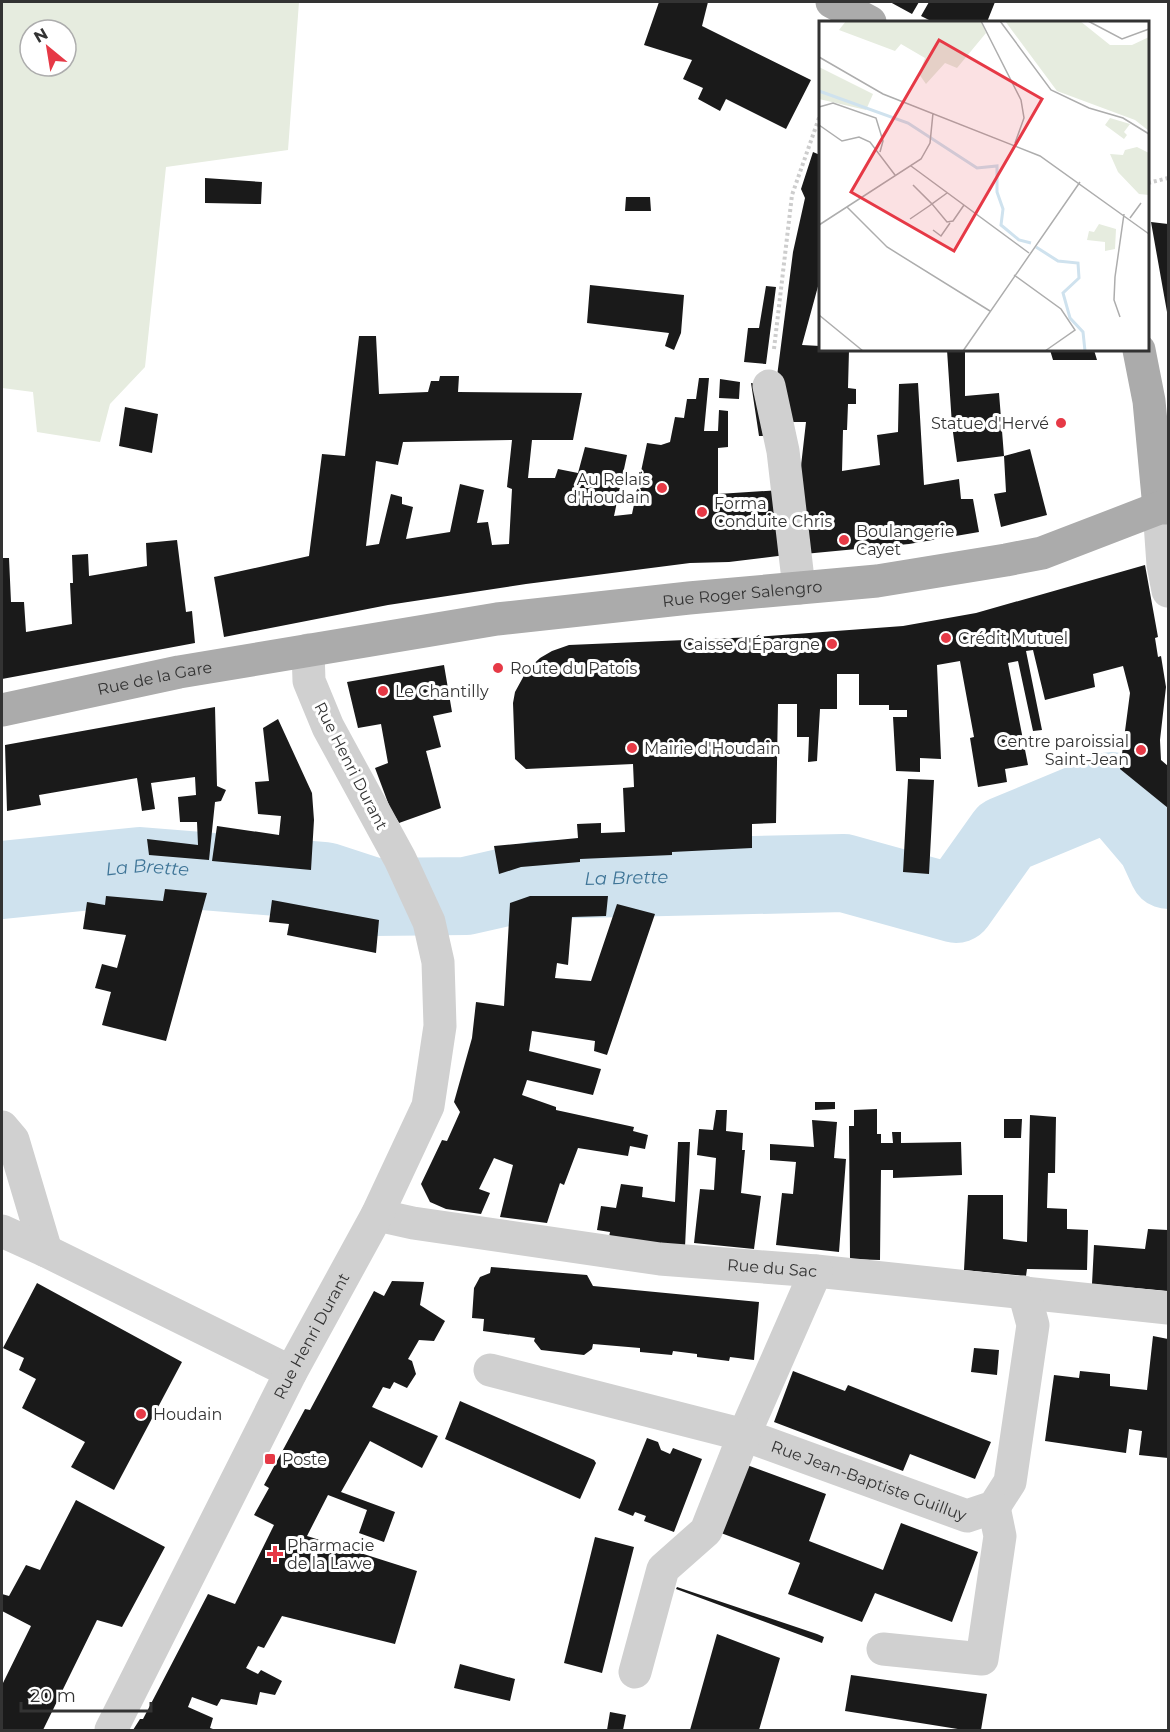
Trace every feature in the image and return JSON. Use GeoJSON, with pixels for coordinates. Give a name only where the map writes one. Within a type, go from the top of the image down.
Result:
{"type":"FeatureCollection","features":[{"type":"Feature","properties":{"kind":"main road"},"geometry":{"type":"LineString","coordinates":[[832,2],[868,21]]}},
{"type":"Feature","properties":{"kind":"main road"},"geometry":{"type":"LineString","coordinates":[[1139,351],[1149,401],[1164,508]]}},
{"type":"Feature","properties":{"kind":"main road","name":"Rue Roger Salengro"},"geometry":{"type":"LineString","coordinates":[[308,650],[497,620],[877,581],[1042,553],[1164,508]]}},
{"type":"Feature","properties":{"kind":"main road","name":"Rue de la Gare"},"geometry":{"type":"LineString","coordinates":[[2,710],[179,672],[308,650]]}},
{"type":"Feature","properties":{"kind":"street"},"geometry":{"type":"LineString","coordinates":[[769,386],[783,451],[800,588]]}},
{"type":"Feature","properties":{"kind":"street"},"geometry":{"type":"LineString","coordinates":[[1164,508],[1163,565],[1168,591]]}},
{"type":"Feature","properties":{"kind":"street","name":"Rue Henri Durant"},"geometry":{"type":"LineString","coordinates":[[111,1731],[291,1372],[377,1215],[428,1106],[440,1026],[438,962],[429,922],[409,878],[328,727],[309,681],[308,650]]}},
{"type":"Feature","properties":{"kind":"street"},"geometry":{"type":"LineString","coordinates":[[2,1127],[13,1140],[46,1251]]}},
{"type":"Feature","properties":{"kind":"street","name":"Rue du Sac"},"geometry":{"type":"LineString","coordinates":[[377,1215],[413,1223],[660,1259],[816,1270],[1168,1308]]}},
{"type":"Feature","properties":{"kind":"street"},"geometry":{"type":"LineString","coordinates":[[2,1232],[46,1251],[291,1372]]}},
{"type":"Feature","properties":{"kind":"street"},"geometry":{"type":"LineString","coordinates":[[634,1672],[663,1569],[706,1531],[744,1435],[816,1270]]}},
{"type":"Feature","properties":{"kind":"street"},"geometry":{"type":"LineString","coordinates":[[883,1649],[982,1659],[1000,1536],[994,1507],[1010,1482],[1033,1325],[1024,1292]]}},
{"type":"Feature","properties":{"kind":"street","name":"Rue Jean-Baptiste Guilluy"},"geometry":{"type":"LineString","coordinates":[[490,1370],[744,1435],[967,1516],[994,1507]]}},
{"type":"Feature","properties":{"kind":"path"},"geometry":{"type":"LineString","coordinates":[[769,386],[792,195],[819,118]]}},
{"type":"Feature","properties":{"kind":"path"},"geometry":{"type":"LineString","coordinates":[[1149,183],[1168,178]]}},
{"type":"Feature","properties":{"kind":"shaded area"},"geometry":{"type":"Polygon","coordinates":[[[2,2],[299,2],[288,150],[166,167],[145,367],[110,404],[100,442],[37,432],[33,392],[2,388],[2,2]]]}},
{"type":"Feature","properties":{"kind":"building"},"geometry":{"type":"Polygon","coordinates":[[[659,2],[708,2],[702,26],[811,80],[786,129],[726,99],[720,111],[698,99],[703,88],[683,79],[692,60],[644,45],[659,2]]]}},
{"type":"Feature","properties":{"kind":"building"},"geometry":{"type":"Polygon","coordinates":[[[890,2],[919,2],[912,14],[890,2]]]}},
{"type":"Feature","properties":{"kind":"building"},"geometry":{"type":"Polygon","coordinates":[[[929,2],[995,2],[987,21],[931,21],[921,16],[929,2]]]}},
{"type":"Feature","properties":{"kind":"building"},"geometry":{"type":"Polygon","coordinates":[[[813,152],[819,155],[819,283],[802,345],[819,346],[819,351],[849,351],[848,388],[856,389],[856,404],[848,404],[847,430],[843,430],[842,471],[880,465],[877,435],[898,432],[899,384],[918,383],[924,485],[959,479],[961,499],[973,499],[979,532],[909,544],[804,554],[796,510],[806,422],[781,422],[775,392],[793,252],[805,198],[801,189],[813,152]]]}},
{"type":"Feature","properties":{"kind":"building"},"geometry":{"type":"Polygon","coordinates":[[[205,178],[262,182],[261,204],[205,203],[205,178]]]}},
{"type":"Feature","properties":{"kind":"building"},"geometry":{"type":"Polygon","coordinates":[[[626,197],[650,197],[651,211],[625,211],[626,197]]]}},
{"type":"Feature","properties":{"kind":"building"},"geometry":{"type":"Polygon","coordinates":[[[1151,222],[1168,224],[1168,312],[1167,312],[1151,222]]]}},
{"type":"Feature","properties":{"kind":"building"},"geometry":{"type":"Polygon","coordinates":[[[590,285],[684,295],[681,333],[674,350],[665,346],[669,333],[587,323],[590,285]]]}},
{"type":"Feature","properties":{"kind":"building"},"geometry":{"type":"Polygon","coordinates":[[[766,286],[776,287],[766,364],[744,362],[748,328],[759,328],[766,286]]]}},
{"type":"Feature","properties":{"kind":"building"},"geometry":{"type":"Polygon","coordinates":[[[359,336],[376,336],[379,394],[428,392],[431,381],[439,381],[440,376],[459,376],[458,392],[582,393],[573,440],[532,440],[528,478],[555,478],[558,469],[578,473],[585,447],[627,455],[614,516],[632,514],[647,443],[661,445],[670,442],[675,417],[684,418],[687,399],[696,399],[699,378],[709,378],[704,431],[718,431],[719,410],[728,411],[728,447],[718,448],[718,494],[781,490],[786,555],[729,562],[690,563],[526,584],[388,605],[224,637],[214,577],[309,556],[322,454],[345,456],[359,336]],[[512,440],[403,442],[398,465],[376,461],[366,546],[379,544],[391,494],[402,497],[402,504],[413,507],[406,539],[450,532],[460,484],[484,490],[477,523],[488,522],[492,545],[509,544],[512,489],[507,487],[512,440]]]}},
{"type":"Feature","properties":{"kind":"building"},"geometry":{"type":"Polygon","coordinates":[[[947,351],[965,351],[965,396],[999,393],[1004,456],[957,462],[947,351]]]}},
{"type":"Feature","properties":{"kind":"building"},"geometry":{"type":"Polygon","coordinates":[[[1050,351],[1094,351],[1097,360],[1053,360],[1050,351]]]}},
{"type":"Feature","properties":{"kind":"building"},"geometry":{"type":"Polygon","coordinates":[[[720,379],[740,382],[739,399],[719,398],[720,379]]]}},
{"type":"Feature","properties":{"kind":"building"},"geometry":{"type":"Polygon","coordinates":[[[751,383],[764,385],[772,436],[759,436],[751,383]]]}},
{"type":"Feature","properties":{"kind":"building"},"geometry":{"type":"Polygon","coordinates":[[[125,407],[158,414],[152,453],[119,446],[125,407]]]}},
{"type":"Feature","properties":{"kind":"building"},"geometry":{"type":"Polygon","coordinates":[[[1030,449],[1047,515],[1001,527],[994,494],[1006,492],[1004,456],[1030,449]]]}},
{"type":"Feature","properties":{"kind":"building"},"geometry":{"type":"Polygon","coordinates":[[[177,540],[186,612],[192,611],[195,643],[2,679],[2,558],[9,558],[11,602],[24,602],[26,632],[72,624],[70,583],[73,583],[72,555],[88,554],[89,576],[147,566],[146,543],[177,540]]]}},
{"type":"Feature","properties":{"kind":"building"},"geometry":{"type":"Polygon","coordinates":[[[1145,565],[1158,637],[1155,638],[1158,657],[1161,656],[1166,687],[1160,740],[1161,760],[1168,766],[1168,808],[1120,769],[1130,693],[1123,666],[1093,674],[1095,687],[1045,700],[1033,650],[1026,651],[1042,730],[1033,731],[1018,661],[1008,663],[1028,765],[1005,769],[1007,782],[978,787],[970,738],[974,737],[960,661],[937,665],[941,759],[920,758],[920,772],[896,771],[893,717],[907,717],[907,710],[889,710],[889,705],[859,705],[859,674],[837,674],[837,709],[820,709],[817,761],[808,762],[809,737],[797,737],[797,704],[778,704],[776,823],[752,824],[752,848],[672,852],[672,855],[580,859],[580,862],[521,867],[499,874],[494,846],[578,838],[577,824],[601,823],[601,833],[625,832],[623,788],[634,787],[633,764],[526,769],[515,759],[513,703],[515,692],[527,670],[552,651],[569,645],[755,637],[903,626],[976,613],[1145,565]]]}},
{"type":"Feature","properties":{"kind":"building"},"geometry":{"type":"Polygon","coordinates":[[[444,665],[452,712],[433,716],[441,747],[426,751],[441,808],[399,823],[390,808],[375,768],[388,763],[381,724],[358,728],[347,682],[444,665]]]}},
{"type":"Feature","properties":{"kind":"building"},"geometry":{"type":"Polygon","coordinates":[[[215,707],[217,786],[226,790],[221,801],[215,802],[209,860],[149,855],[147,839],[198,845],[197,822],[180,822],[178,797],[196,795],[195,777],[151,783],[155,809],[142,811],[137,778],[39,795],[41,805],[7,811],[5,745],[215,707]]]}},
{"type":"Feature","properties":{"kind":"building"},"geometry":{"type":"Polygon","coordinates":[[[278,719],[312,793],[314,820],[311,870],[212,861],[217,826],[279,835],[281,816],[258,814],[255,782],[269,781],[263,728],[278,719]]]}},
{"type":"Feature","properties":{"kind":"building"},"geometry":{"type":"Polygon","coordinates":[[[908,779],[934,780],[929,874],[903,872],[908,779]]]}},
{"type":"Feature","properties":{"kind":"building"},"geometry":{"type":"Polygon","coordinates":[[[165,889],[207,893],[166,1041],[102,1025],[111,992],[95,988],[102,964],[117,968],[126,935],[83,929],[87,902],[105,905],[106,896],[163,901],[165,889]]]}},
{"type":"Feature","properties":{"kind":"building"},"geometry":{"type":"Polygon","coordinates":[[[530,896],[608,896],[606,916],[572,917],[568,965],[557,963],[555,978],[591,981],[617,904],[655,914],[607,1055],[594,1051],[595,1041],[532,1031],[529,1051],[601,1069],[593,1095],[527,1080],[522,1095],[556,1107],[556,1110],[634,1127],[633,1131],[648,1135],[645,1149],[630,1146],[628,1156],[578,1148],[564,1185],[560,1183],[547,1223],[500,1217],[513,1165],[494,1158],[479,1189],[490,1193],[481,1214],[446,1209],[430,1202],[421,1184],[442,1140],[447,1141],[460,1112],[454,1102],[472,1038],[476,1002],[504,1006],[510,903],[530,896]]]}},
{"type":"Feature","properties":{"kind":"building"},"geometry":{"type":"Polygon","coordinates":[[[272,900],[379,920],[376,953],[287,935],[289,924],[269,922],[272,900]]]}},
{"type":"Feature","properties":{"kind":"building"},"geometry":{"type":"Polygon","coordinates":[[[815,1102],[835,1102],[835,1109],[815,1110],[815,1102]]]}},
{"type":"Feature","properties":{"kind":"building"},"geometry":{"type":"Polygon","coordinates":[[[877,1109],[877,1134],[881,1134],[881,1143],[893,1143],[892,1132],[901,1132],[901,1143],[961,1142],[962,1175],[893,1178],[893,1170],[881,1170],[880,1260],[850,1259],[849,1126],[854,1126],[854,1110],[877,1109]]]}},
{"type":"Feature","properties":{"kind":"building"},"geometry":{"type":"Polygon","coordinates":[[[716,1110],[727,1110],[726,1131],[743,1133],[742,1150],[745,1150],[741,1193],[761,1196],[754,1249],[694,1243],[700,1189],[714,1190],[716,1158],[697,1155],[699,1129],[713,1130],[716,1110]]]}},
{"type":"Feature","properties":{"kind":"building"},"geometry":{"type":"Polygon","coordinates":[[[1030,1115],[1056,1117],[1055,1173],[1048,1173],[1047,1208],[1067,1209],[1067,1229],[1088,1230],[1087,1270],[1027,1269],[1026,1276],[964,1270],[968,1195],[1003,1195],[1003,1239],[1027,1242],[1030,1115]]]}},
{"type":"Feature","properties":{"kind":"building"},"geometry":{"type":"Polygon","coordinates":[[[1004,1119],[1022,1119],[1021,1138],[1004,1138],[1004,1119]]]}},
{"type":"Feature","properties":{"kind":"building"},"geometry":{"type":"Polygon","coordinates":[[[812,1120],[837,1122],[834,1158],[846,1159],[839,1252],[776,1245],[782,1193],[793,1194],[796,1162],[770,1160],[770,1144],[814,1147],[812,1120]]]}},
{"type":"Feature","properties":{"kind":"building"},"geometry":{"type":"Polygon","coordinates":[[[678,1142],[690,1142],[685,1247],[609,1237],[610,1232],[597,1230],[601,1206],[616,1208],[621,1184],[643,1187],[642,1197],[675,1202],[678,1142]]]}},
{"type":"Feature","properties":{"kind":"building"},"geometry":{"type":"Polygon","coordinates":[[[1148,1229],[1168,1230],[1168,1291],[1092,1284],[1094,1245],[1145,1249],[1148,1229]]]}},
{"type":"Feature","properties":{"kind":"building"},"geometry":{"type":"Polygon","coordinates":[[[491,1267],[587,1275],[593,1286],[759,1302],[754,1360],[730,1357],[729,1361],[673,1351],[672,1355],[640,1352],[640,1348],[593,1344],[592,1349],[584,1355],[541,1350],[534,1341],[535,1338],[483,1331],[484,1319],[472,1318],[474,1288],[480,1277],[490,1273],[491,1267]]]}},
{"type":"Feature","properties":{"kind":"building"},"geometry":{"type":"Polygon","coordinates":[[[392,1281],[424,1282],[420,1305],[445,1321],[434,1341],[419,1340],[408,1359],[412,1361],[416,1374],[407,1388],[394,1382],[390,1389],[383,1387],[372,1407],[438,1436],[422,1468],[370,1441],[341,1492],[395,1512],[384,1542],[359,1533],[367,1510],[328,1495],[307,1536],[417,1571],[395,1644],[282,1616],[264,1648],[258,1646],[246,1668],[258,1674],[261,1670],[282,1681],[275,1695],[260,1692],[257,1705],[221,1699],[217,1706],[192,1697],[188,1707],[213,1718],[210,1728],[216,1730],[133,1730],[140,1719],[143,1719],[208,1594],[235,1604],[274,1525],[254,1515],[269,1488],[264,1485],[305,1409],[310,1410],[374,1291],[384,1296],[392,1281]]]}},
{"type":"Feature","properties":{"kind":"building"},"geometry":{"type":"Polygon","coordinates":[[[37,1283],[182,1362],[114,1490],[71,1467],[85,1442],[22,1408],[36,1379],[19,1370],[24,1358],[3,1348],[37,1283]]]}},
{"type":"Feature","properties":{"kind":"building"},"geometry":{"type":"Polygon","coordinates":[[[1153,1336],[1168,1339],[1168,1458],[1139,1455],[1142,1431],[1129,1429],[1126,1453],[1045,1441],[1054,1375],[1079,1378],[1080,1371],[1110,1374],[1110,1386],[1147,1390],[1153,1336]]]}},
{"type":"Feature","properties":{"kind":"building"},"geometry":{"type":"Polygon","coordinates":[[[974,1348],[999,1350],[997,1375],[971,1372],[974,1348]]]}},
{"type":"Feature","properties":{"kind":"building"},"geometry":{"type":"Polygon","coordinates":[[[793,1371],[845,1391],[848,1385],[991,1442],[975,1479],[910,1454],[903,1471],[774,1422],[793,1371]]]}},
{"type":"Feature","properties":{"kind":"building"},"geometry":{"type":"Polygon","coordinates":[[[460,1401],[594,1460],[596,1463],[580,1499],[445,1439],[460,1401]]]}},
{"type":"Feature","properties":{"kind":"building"},"geometry":{"type":"Polygon","coordinates":[[[647,1438],[658,1442],[661,1450],[670,1454],[673,1448],[702,1459],[674,1532],[644,1521],[646,1516],[635,1512],[633,1516],[618,1510],[647,1438]]]}},
{"type":"Feature","properties":{"kind":"building"},"geometry":{"type":"Polygon","coordinates":[[[747,1465],[826,1494],[809,1541],[883,1570],[901,1523],[978,1552],[952,1622],[875,1593],[862,1622],[788,1594],[800,1563],[721,1533],[747,1465]]]}},
{"type":"Feature","properties":{"kind":"building"},"geometry":{"type":"Polygon","coordinates":[[[76,1500],[165,1547],[122,1627],[97,1620],[43,1730],[2,1730],[2,1685],[31,1626],[2,1611],[2,1594],[9,1596],[26,1565],[40,1570],[76,1500]]]}},
{"type":"Feature","properties":{"kind":"building"},"geometry":{"type":"Polygon","coordinates":[[[595,1537],[634,1547],[602,1673],[564,1663],[595,1537]]]}},
{"type":"Feature","properties":{"kind":"building"},"geometry":{"type":"Polygon","coordinates":[[[677,1587],[817,1634],[824,1637],[822,1643],[676,1589],[677,1587]]]}},
{"type":"Feature","properties":{"kind":"building"},"geometry":{"type":"Polygon","coordinates":[[[717,1634],[780,1658],[759,1730],[690,1730],[717,1634]]]}},
{"type":"Feature","properties":{"kind":"building"},"geometry":{"type":"Polygon","coordinates":[[[460,1664],[515,1679],[510,1701],[454,1688],[460,1664]]]}},
{"type":"Feature","properties":{"kind":"building"},"geometry":{"type":"Polygon","coordinates":[[[851,1675],[987,1694],[981,1730],[964,1730],[845,1711],[851,1675]]]}},
{"type":"Feature","properties":{"kind":"building"},"geometry":{"type":"Polygon","coordinates":[[[610,1712],[626,1715],[623,1730],[607,1730],[610,1712]]]}},
{"type":"Feature","properties":{"kind":"waterway","name":"La Brette"},"geometry":{"type":"LineString","coordinates":[[2,880],[140,866],[325,881],[374,897],[466,896],[537,880],[844,873],[956,904],[1005,835],[1111,791],[1156,844],[1168,870]]}},
{"type":"Feature","properties":{"kind":"place","name":"Statue d'Hervé"},"geometry":{"type":"Point","coordinates":[1061,423]}},
{"type":"Feature","properties":{"kind":"place","name":"Au Relais d'Houdain"},"geometry":{"type":"Point","coordinates":[662,488]}},
{"type":"Feature","properties":{"kind":"place","name":"Forma Conduite Chris"},"geometry":{"type":"Point","coordinates":[702,512]}},
{"type":"Feature","properties":{"kind":"place","name":"Boulangerie Cayet"},"geometry":{"type":"Point","coordinates":[844,540]}},
{"type":"Feature","properties":{"kind":"place","name":"Crédit Mutuel"},"geometry":{"type":"Point","coordinates":[946,638]}},
{"type":"Feature","properties":{"kind":"place","name":"Caisse d'Épargne"},"geometry":{"type":"Point","coordinates":[832,644]}},
{"type":"Feature","properties":{"kind":"place","name":"Route du Patois"},"geometry":{"type":"Point","coordinates":[498,668]}},
{"type":"Feature","properties":{"kind":"place","name":"Le Chantilly"},"geometry":{"type":"Point","coordinates":[383,691]}},
{"type":"Feature","properties":{"kind":"place","name":"Mairie d'Houdain"},"geometry":{"type":"Point","coordinates":[632,748]}},
{"type":"Feature","properties":{"kind":"place","name":"Centre paroissial Saint-Jean"},"geometry":{"type":"Point","coordinates":[1141,750]}},
{"type":"Feature","properties":{"kind":"place","name":"Houdain"},"geometry":{"type":"Point","coordinates":[141,1414]}},
{"type":"Feature","properties":{"kind":"place","name":"Poste"},"geometry":{"type":"Point","coordinates":[270,1459]}},
{"type":"Feature","properties":{"kind":"place","name":"Pharmacie de la Lawe"},"geometry":{"type":"Point","coordinates":[275,1554]}}]}
